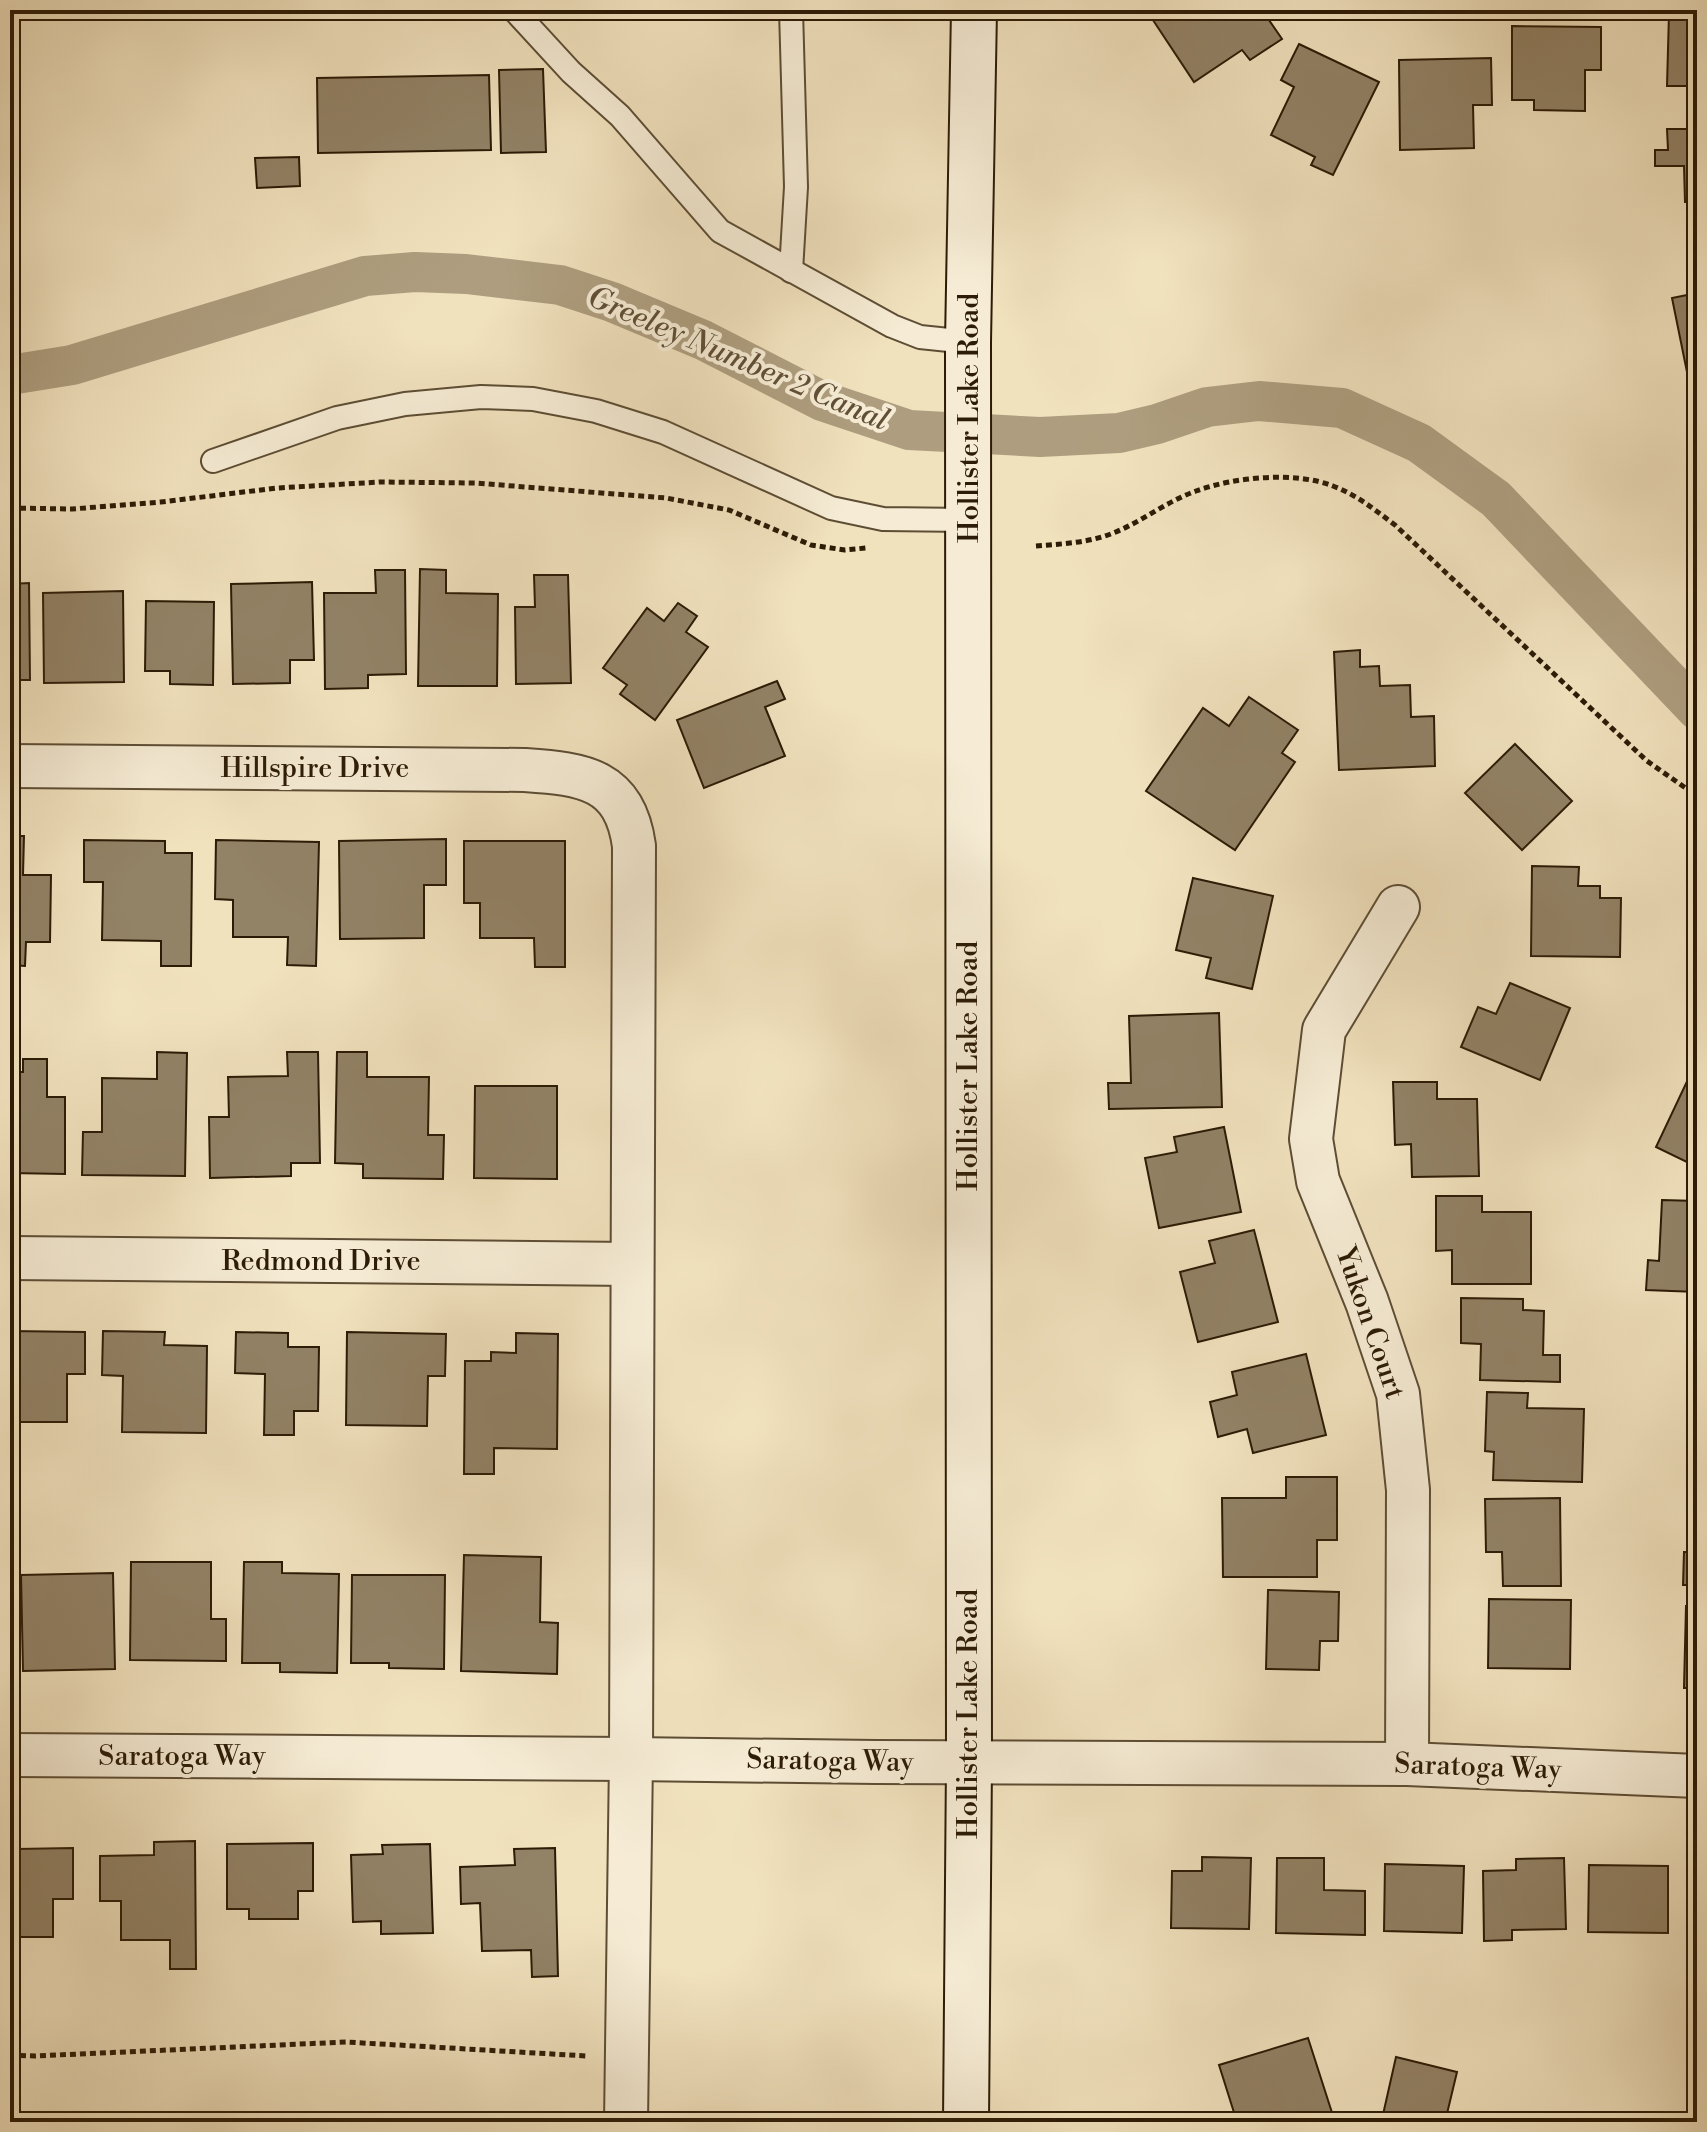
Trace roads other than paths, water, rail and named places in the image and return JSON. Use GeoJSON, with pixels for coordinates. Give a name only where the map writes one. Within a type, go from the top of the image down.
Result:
{"type":"FeatureCollection","features":[{"type":"Feature","properties":{"kind":"street","name":"Hollister Lake Road"},"geometry":{"type":"LineString","coordinates":[[966,2122],[969,1762],[968,506],[974,10]]}},
{"type":"Feature","properties":{"kind":"street","name":"Hillspire Drive"},"geometry":{"type":"LineString","coordinates":[[10,766],[525,770],[558,772],[588,779],[615,796],[631,823],[634,846],[632,1264]]}},
{"type":"Feature","properties":{"kind":"street","name":"Yukon Court"},"geometry":{"type":"LineString","coordinates":[[1398,907],[1324,1030],[1311,1139],[1318,1181],[1367,1302],[1398,1394],[1408,1490],[1407,1764]]}},
{"type":"Feature","properties":{"kind":"street","name":"Redmond Drive"},"geometry":{"type":"LineString","coordinates":[[10,1258],[632,1264]]}},
{"type":"Feature","properties":{"kind":"street"},"geometry":{"type":"LineString","coordinates":[[626,2122],[631,1759],[632,1264]]}},
{"type":"Feature","properties":{"kind":"street","name":"Saratoga Way"},"geometry":{"type":"LineString","coordinates":[[10,1755],[1407,1764],[1697,1776]]}},
{"type":"Feature","properties":{"kind":"lane"},"geometry":{"type":"LineString","coordinates":[[514,10],[571,72],[620,116],[720,231],[892,326],[969,356]]}},
{"type":"Feature","properties":{"kind":"lane"},"geometry":{"type":"LineString","coordinates":[[791,10],[796,187],[791,271]]}},
{"type":"Feature","properties":{"kind":"lane"},"geometry":{"type":"LineString","coordinates":[[213,461],[337,418],[391,407],[481,397],[533,399],[596,411],[663,432],[831,508],[883,519],[968,506]]}},
{"type":"Feature","properties":{"kind":"waterway","name":"Greeley Number 2 Canal"},"geometry":{"type":"LineString","coordinates":[[10,375],[72,365],[365,276],[415,272],[466,274],[560,285],[612,302],[703,340],[822,401],[909,430],[1040,437],[1119,433],[1207,407],[1259,401],[1342,408],[1419,443],[1496,499],[1697,710]]}}]}
